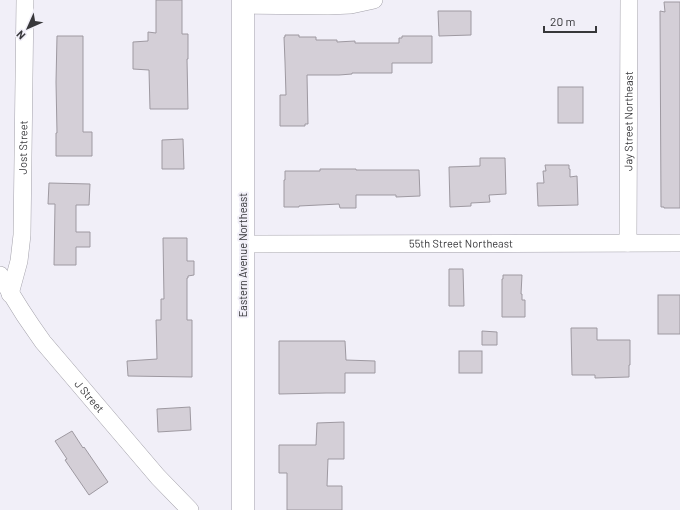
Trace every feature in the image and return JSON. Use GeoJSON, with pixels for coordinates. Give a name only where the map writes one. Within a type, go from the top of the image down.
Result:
{"type":"FeatureCollection","features":[{"type":"Feature","properties":{"kind":"main road","name":"Eastern Avenue Northeast"},"geometry":{"type":"LineString","coordinates":[[243,2],[243,510]]}},
{"type":"Feature","properties":{"kind":"street","name":"Jost Street"},"geometry":{"type":"LineString","coordinates":[[10,294],[19,261],[22,235],[25,0]]}},
{"type":"Feature","properties":{"kind":"street"},"geometry":{"type":"LineString","coordinates":[[243,2],[328,6],[351,5],[374,0]]}},
{"type":"Feature","properties":{"kind":"street","name":"Jay Street Northeast"},"geometry":{"type":"LineString","coordinates":[[628,243],[629,0]]}},
{"type":"Feature","properties":{"kind":"street","name":"55th Street Northeast"},"geometry":{"type":"LineString","coordinates":[[243,244],[680,243]]}},
{"type":"Feature","properties":{"kind":"street","name":"J Street"},"geometry":{"type":"LineString","coordinates":[[0,275],[27,321],[43,342],[158,477],[190,510]]}},
{"type":"Feature","properties":{"kind":"building"},"geometry":{"type":"Polygon","coordinates":[[[156,0],[182,0],[182,34],[188,34],[188,109],[150,109],[149,70],[133,69],[133,42],[148,41],[148,32],[156,33],[156,0]]]}},
{"type":"Feature","properties":{"kind":"building"},"geometry":{"type":"Polygon","coordinates":[[[664,2],[680,2],[680,208],[661,207],[660,11],[665,12],[664,2]]]}},
{"type":"Feature","properties":{"kind":"building"},"geometry":{"type":"Polygon","coordinates":[[[438,11],[471,11],[471,35],[439,36],[438,11]]]}},
{"type":"Feature","properties":{"kind":"building"},"geometry":{"type":"Polygon","coordinates":[[[285,35],[316,37],[316,40],[337,40],[337,42],[355,41],[355,43],[399,43],[399,38],[402,38],[402,36],[432,36],[432,63],[392,63],[392,73],[307,75],[308,124],[305,124],[305,126],[280,126],[280,95],[286,95],[285,35]]]}},
{"type":"Feature","properties":{"kind":"building"},"geometry":{"type":"Polygon","coordinates":[[[57,36],[83,36],[83,132],[92,132],[92,156],[56,156],[57,36]]]}},
{"type":"Feature","properties":{"kind":"building"},"geometry":{"type":"Polygon","coordinates":[[[558,87],[583,87],[583,123],[558,123],[558,87]]]}},
{"type":"Feature","properties":{"kind":"building"},"geometry":{"type":"Polygon","coordinates":[[[183,139],[184,169],[162,169],[162,140],[183,139]]]}},
{"type":"Feature","properties":{"kind":"building"},"geometry":{"type":"Polygon","coordinates":[[[480,158],[505,158],[506,194],[489,195],[490,202],[471,203],[471,206],[450,207],[449,167],[480,166],[480,158]]]}},
{"type":"Feature","properties":{"kind":"building"},"geometry":{"type":"Polygon","coordinates":[[[545,165],[569,165],[570,177],[577,176],[578,205],[538,206],[537,183],[544,183],[543,171],[546,171],[545,165]]]}},
{"type":"Feature","properties":{"kind":"building"},"geometry":{"type":"Polygon","coordinates":[[[320,169],[419,170],[420,196],[396,197],[396,195],[356,195],[356,208],[340,208],[339,204],[284,207],[285,171],[320,171],[320,169]]]}},
{"type":"Feature","properties":{"kind":"building"},"geometry":{"type":"Polygon","coordinates":[[[49,183],[90,184],[89,205],[76,205],[76,232],[90,232],[90,247],[76,247],[76,265],[54,265],[55,204],[48,204],[49,183]]]}},
{"type":"Feature","properties":{"kind":"building"},"geometry":{"type":"Polygon","coordinates":[[[163,238],[187,238],[187,261],[194,261],[194,275],[188,276],[187,278],[187,320],[192,320],[192,377],[128,376],[127,361],[157,359],[156,320],[161,320],[161,299],[164,299],[163,238]]]}},
{"type":"Feature","properties":{"kind":"building"},"geometry":{"type":"Polygon","coordinates":[[[449,269],[463,269],[464,306],[449,306],[449,269]]]}},
{"type":"Feature","properties":{"kind":"building"},"geometry":{"type":"Polygon","coordinates":[[[503,275],[522,275],[521,294],[522,300],[525,300],[525,317],[502,317],[503,275]]]}},
{"type":"Feature","properties":{"kind":"building"},"geometry":{"type":"Polygon","coordinates":[[[658,295],[680,295],[680,334],[658,334],[658,295]]]}},
{"type":"Feature","properties":{"kind":"building"},"geometry":{"type":"Polygon","coordinates":[[[571,328],[597,328],[597,340],[630,340],[629,377],[595,378],[595,375],[572,375],[571,328]]]}},
{"type":"Feature","properties":{"kind":"building"},"geometry":{"type":"Polygon","coordinates":[[[482,331],[497,332],[497,345],[482,345],[482,331]]]}},
{"type":"Feature","properties":{"kind":"building"},"geometry":{"type":"Polygon","coordinates":[[[279,341],[345,341],[346,360],[375,361],[375,373],[345,373],[345,393],[279,394],[279,341]]]}},
{"type":"Feature","properties":{"kind":"building"},"geometry":{"type":"Polygon","coordinates":[[[459,351],[482,351],[482,373],[459,373],[459,351]]]}},
{"type":"Feature","properties":{"kind":"building"},"geometry":{"type":"Polygon","coordinates":[[[190,407],[191,430],[158,432],[157,409],[190,407]]]}},
{"type":"Feature","properties":{"kind":"building"},"geometry":{"type":"Polygon","coordinates":[[[344,422],[344,459],[328,459],[327,486],[342,486],[342,510],[287,510],[287,473],[279,473],[279,445],[316,445],[317,423],[344,422]]]}},
{"type":"Feature","properties":{"kind":"building"},"geometry":{"type":"Polygon","coordinates":[[[72,431],[108,482],[89,495],[65,460],[67,459],[55,441],[72,431]]]}}]}
